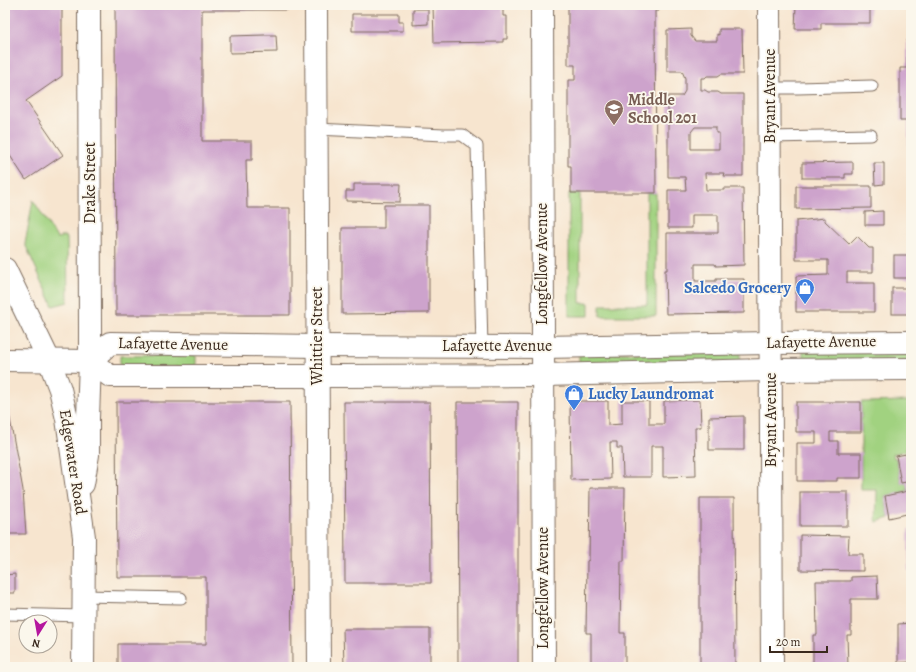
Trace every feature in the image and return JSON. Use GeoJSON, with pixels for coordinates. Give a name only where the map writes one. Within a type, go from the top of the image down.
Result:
{"type":"FeatureCollection","features":[{"type":"Feature","properties":{"kind":"street","name":"Drake Street"},"geometry":{"type":"LineString","coordinates":[[80,503],[88,455],[90,361],[89,5]]}},
{"type":"Feature","properties":{"kind":"street","name":"Whittier Street"},"geometry":{"type":"LineString","coordinates":[[316,5],[319,667]]}},
{"type":"Feature","properties":{"kind":"street","name":"Longfellow Avenue"},"geometry":{"type":"LineString","coordinates":[[542,5],[544,667]]}},
{"type":"Feature","properties":{"kind":"street","name":"Bryant Avenue"},"geometry":{"type":"LineString","coordinates":[[769,5],[772,667]]}},
{"type":"Feature","properties":{"kind":"street","name":"Edgewater Road"},"geometry":{"type":"LineString","coordinates":[[5,269],[49,360],[60,389],[67,419],[84,537],[83,667]]}},
{"type":"Feature","properties":{"kind":"street","name":"Lafayette Avenue"},"geometry":{"type":"LineString","coordinates":[[911,342],[543,347],[110,343],[90,361],[110,376],[543,375],[771,370],[911,369]]}},
{"type":"Feature","properties":{"kind":"street"},"geometry":{"type":"LineString","coordinates":[[5,360],[90,361]]}},
{"type":"Feature","properties":{"kind":"lane"},"geometry":{"type":"LineString","coordinates":[[770,88],[872,86]]}},
{"type":"Feature","properties":{"kind":"lane"},"geometry":{"type":"LineString","coordinates":[[316,129],[462,135],[476,146],[482,347]]}},
{"type":"Feature","properties":{"kind":"lane"},"geometry":{"type":"LineString","coordinates":[[770,137],[871,135]]}},
{"type":"Feature","properties":{"kind":"lane"},"geometry":{"type":"LineString","coordinates":[[5,614],[181,598]]}},
{"type":"Feature","properties":{"kind":"green space"},"geometry":{"type":"Polygon","coordinates":[[[569,193],[580,193],[580,303],[589,303],[589,316],[569,316],[569,193]]]}},
{"type":"Feature","properties":{"kind":"green space"},"geometry":{"type":"Polygon","coordinates":[[[647,193],[656,193],[656,316],[600,316],[600,305],[647,305],[647,193]]]}},
{"type":"Feature","properties":{"kind":"green space"},"geometry":{"type":"Polygon","coordinates":[[[33,200],[57,238],[64,236],[67,238],[68,302],[53,306],[25,244],[33,200]]]}},
{"type":"Feature","properties":{"kind":"green space"},"geometry":{"type":"Polygon","coordinates":[[[803,351],[911,351],[911,364],[803,365],[803,351]]]}},
{"type":"Feature","properties":{"kind":"green space"},"geometry":{"type":"Polygon","coordinates":[[[579,353],[740,353],[740,365],[579,365],[579,353]]]}},
{"type":"Feature","properties":{"kind":"green space"},"geometry":{"type":"Polygon","coordinates":[[[195,355],[196,366],[120,368],[120,356],[195,355]]]}},
{"type":"Feature","properties":{"kind":"green space"},"geometry":{"type":"Polygon","coordinates":[[[911,401],[911,446],[906,448],[906,451],[893,454],[894,458],[896,458],[901,482],[906,482],[908,491],[885,496],[889,518],[876,522],[877,490],[861,490],[861,402],[911,401]]]}},
{"type":"Feature","properties":{"kind":"building"},"geometry":{"type":"Polygon","coordinates":[[[5,5],[62,5],[62,76],[26,101],[63,155],[26,180],[5,148],[5,5]]]}},
{"type":"Feature","properties":{"kind":"building"},"geometry":{"type":"Polygon","coordinates":[[[115,5],[288,5],[288,10],[202,10],[202,141],[252,141],[252,160],[246,160],[247,208],[290,208],[290,315],[116,315],[115,5]]]}},
{"type":"Feature","properties":{"kind":"building"},"geometry":{"type":"Polygon","coordinates":[[[433,5],[503,5],[503,16],[507,16],[507,39],[503,39],[503,42],[434,43],[433,5]]]}},
{"type":"Feature","properties":{"kind":"building"},"geometry":{"type":"Polygon","coordinates":[[[568,5],[659,5],[659,11],[655,11],[656,193],[571,193],[571,166],[568,166],[568,80],[575,80],[575,65],[568,65],[568,5]]]}},
{"type":"Feature","properties":{"kind":"building"},"geometry":{"type":"Polygon","coordinates":[[[796,5],[870,5],[870,23],[821,23],[821,29],[795,29],[796,5]]]}},
{"type":"Feature","properties":{"kind":"building"},"geometry":{"type":"Polygon","coordinates":[[[413,9],[428,9],[428,24],[413,25],[413,9]]]}},
{"type":"Feature","properties":{"kind":"building"},"geometry":{"type":"Polygon","coordinates":[[[352,14],[399,14],[399,22],[403,22],[403,31],[352,31],[352,14]]]}},
{"type":"Feature","properties":{"kind":"building"},"geometry":{"type":"Polygon","coordinates":[[[691,29],[691,36],[695,41],[717,41],[719,29],[742,29],[743,74],[721,74],[718,76],[707,76],[705,78],[701,78],[701,90],[718,92],[721,94],[743,94],[743,176],[723,176],[724,173],[705,173],[706,190],[743,188],[744,265],[716,266],[715,264],[695,264],[695,281],[744,279],[744,313],[666,314],[665,270],[667,270],[667,233],[718,233],[718,215],[692,215],[692,228],[668,228],[668,190],[686,190],[685,177],[668,177],[668,96],[682,96],[685,91],[685,78],[682,71],[667,71],[667,30],[691,29]],[[695,127],[691,132],[691,149],[719,149],[719,133],[716,133],[716,127],[695,127]]]}},
{"type":"Feature","properties":{"kind":"building"},"geometry":{"type":"Polygon","coordinates":[[[276,35],[277,52],[230,53],[230,36],[276,35]]]}},
{"type":"Feature","properties":{"kind":"building"},"geometry":{"type":"Polygon","coordinates":[[[907,40],[911,40],[911,149],[908,149],[908,121],[900,121],[900,68],[907,68],[907,40]]]}},
{"type":"Feature","properties":{"kind":"building"},"geometry":{"type":"Polygon","coordinates":[[[853,162],[853,174],[845,174],[845,178],[802,178],[802,163],[853,162]]]}},
{"type":"Feature","properties":{"kind":"building"},"geometry":{"type":"Polygon","coordinates":[[[874,163],[884,163],[884,184],[875,185],[874,163]]]}},
{"type":"Feature","properties":{"kind":"building"},"geometry":{"type":"Polygon","coordinates":[[[354,184],[401,184],[400,202],[346,201],[346,191],[354,191],[354,184]]]}},
{"type":"Feature","properties":{"kind":"building"},"geometry":{"type":"Polygon","coordinates":[[[796,186],[871,186],[871,208],[796,209],[796,186]]]}},
{"type":"Feature","properties":{"kind":"building"},"geometry":{"type":"Polygon","coordinates":[[[384,205],[429,205],[429,313],[342,314],[342,228],[384,228],[384,205]]]}},
{"type":"Feature","properties":{"kind":"building"},"geometry":{"type":"Polygon","coordinates":[[[883,211],[883,225],[865,225],[865,212],[883,211]]]}},
{"type":"Feature","properties":{"kind":"building"},"geometry":{"type":"Polygon","coordinates":[[[825,218],[825,221],[849,244],[857,236],[869,248],[873,248],[873,272],[847,272],[847,283],[874,283],[874,312],[796,312],[796,276],[828,275],[828,260],[796,260],[796,221],[825,218]]]}},
{"type":"Feature","properties":{"kind":"building"},"geometry":{"type":"Polygon","coordinates":[[[894,255],[911,255],[911,278],[894,278],[894,255]]]}},
{"type":"Feature","properties":{"kind":"building"},"geometry":{"type":"Polygon","coordinates":[[[892,288],[911,288],[911,314],[892,314],[892,288]]]}},
{"type":"Feature","properties":{"kind":"building"},"geometry":{"type":"Polygon","coordinates":[[[700,400],[701,427],[695,427],[696,476],[663,477],[663,446],[651,446],[651,477],[623,477],[622,448],[617,448],[617,442],[610,442],[611,479],[571,480],[570,401],[608,401],[608,425],[622,424],[622,401],[649,401],[649,424],[664,424],[664,401],[700,400]]]}},
{"type":"Feature","properties":{"kind":"building"},"geometry":{"type":"Polygon","coordinates":[[[116,402],[290,402],[292,667],[118,667],[118,644],[206,644],[206,577],[117,577],[116,402]]]}},
{"type":"Feature","properties":{"kind":"building"},"geometry":{"type":"Polygon","coordinates":[[[344,402],[430,402],[431,583],[345,583],[344,402]]]}},
{"type":"Feature","properties":{"kind":"building"},"geometry":{"type":"Polygon","coordinates":[[[457,402],[518,402],[518,667],[458,667],[457,402]]]}},
{"type":"Feature","properties":{"kind":"building"},"geometry":{"type":"Polygon","coordinates":[[[796,402],[861,402],[861,432],[830,432],[830,441],[838,441],[838,453],[861,453],[861,478],[837,478],[837,481],[797,481],[797,443],[816,443],[816,432],[796,432],[796,402]]]}},
{"type":"Feature","properties":{"kind":"building"},"geometry":{"type":"Polygon","coordinates":[[[5,403],[7,403],[23,490],[26,534],[5,534],[5,403]]]}},
{"type":"Feature","properties":{"kind":"building"},"geometry":{"type":"Polygon","coordinates":[[[744,416],[744,450],[709,450],[709,417],[744,416]]]}},
{"type":"Feature","properties":{"kind":"building"},"geometry":{"type":"Polygon","coordinates":[[[906,454],[907,462],[911,462],[911,513],[889,518],[885,496],[908,491],[906,482],[901,483],[896,456],[906,454]]]}},
{"type":"Feature","properties":{"kind":"building"},"geometry":{"type":"Polygon","coordinates":[[[590,488],[625,488],[624,561],[621,561],[620,633],[625,633],[625,667],[591,667],[591,633],[586,633],[590,488]]]}},
{"type":"Feature","properties":{"kind":"building"},"geometry":{"type":"Polygon","coordinates":[[[800,492],[848,492],[848,526],[800,526],[800,492]]]}},
{"type":"Feature","properties":{"kind":"building"},"geometry":{"type":"Polygon","coordinates":[[[700,498],[734,498],[735,667],[700,667],[700,498]]]}},
{"type":"Feature","properties":{"kind":"building"},"geometry":{"type":"Polygon","coordinates":[[[908,529],[911,529],[911,571],[909,571],[908,529]]]}},
{"type":"Feature","properties":{"kind":"building"},"geometry":{"type":"Polygon","coordinates":[[[800,535],[849,536],[848,554],[863,554],[863,571],[800,570],[800,535]]]}},
{"type":"Feature","properties":{"kind":"building"},"geometry":{"type":"Polygon","coordinates":[[[15,574],[15,593],[5,593],[5,575],[15,574]]]}},
{"type":"Feature","properties":{"kind":"building"},"geometry":{"type":"Polygon","coordinates":[[[877,576],[878,599],[851,599],[851,635],[847,635],[848,667],[813,667],[813,635],[817,635],[816,581],[851,581],[851,577],[877,576]]]}},
{"type":"Feature","properties":{"kind":"building"},"geometry":{"type":"Polygon","coordinates":[[[909,589],[911,589],[911,609],[909,609],[909,589]]]}},
{"type":"Feature","properties":{"kind":"building"},"geometry":{"type":"Polygon","coordinates":[[[911,623],[911,662],[898,663],[898,624],[911,623]]]}},
{"type":"Feature","properties":{"kind":"building"},"geometry":{"type":"Polygon","coordinates":[[[343,629],[430,629],[430,667],[344,667],[343,629]]]}},
{"type":"Feature","properties":{"kind":"place","name":"Middle School 201"},"geometry":{"type":"Point","coordinates":[614,126]}},
{"type":"Feature","properties":{"kind":"place","name":"Salcedo Grocery"},"geometry":{"type":"Point","coordinates":[805,305]}},
{"type":"Feature","properties":{"kind":"place","name":"Lucky Laundromat"},"geometry":{"type":"Point","coordinates":[574,411]}}]}
